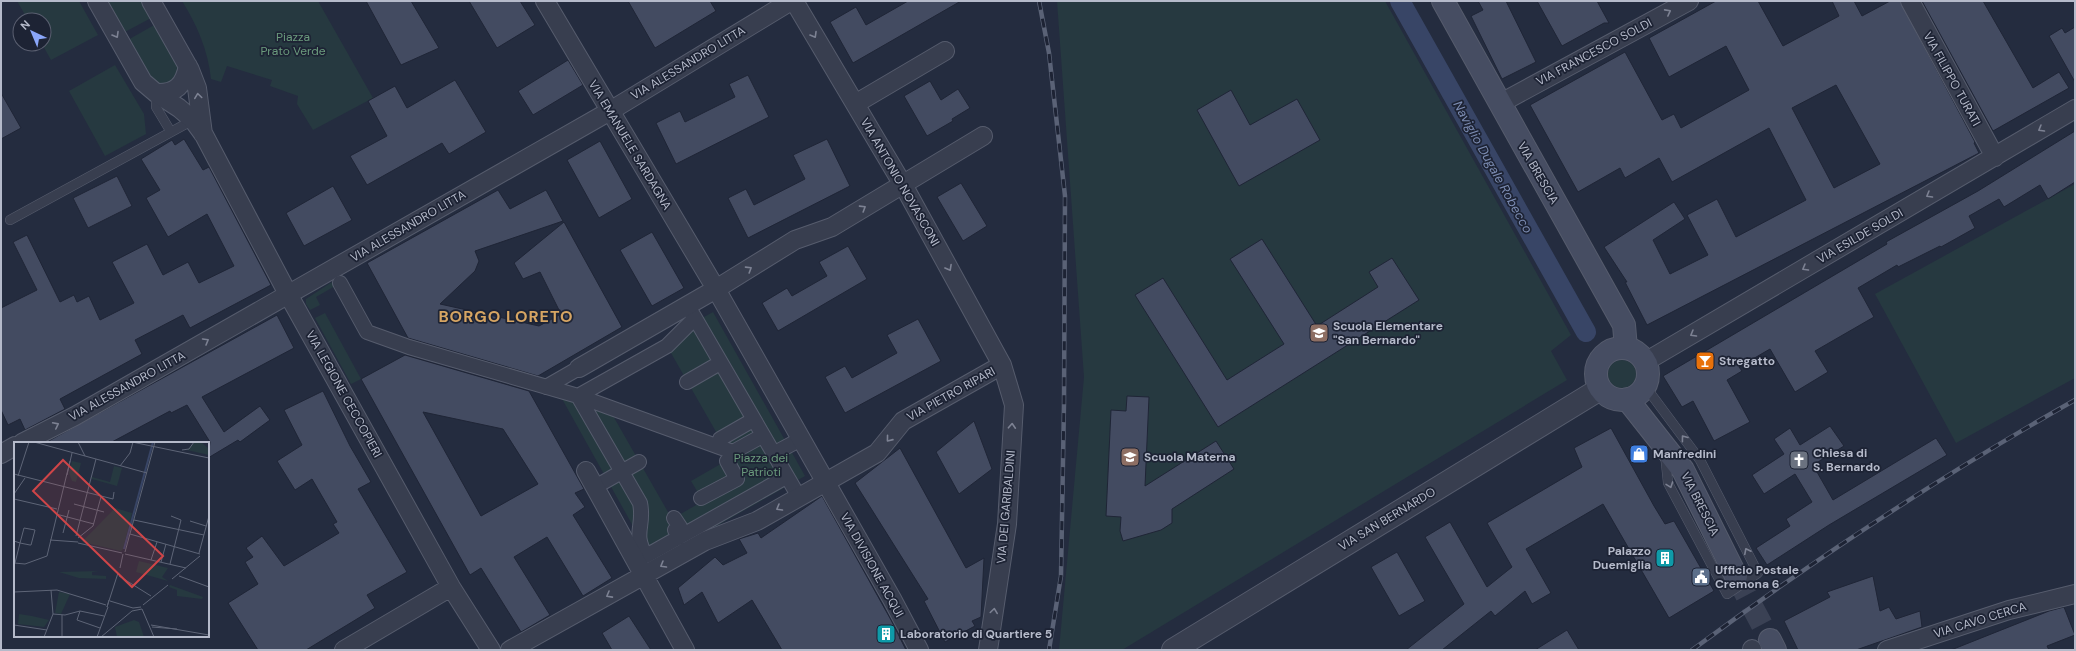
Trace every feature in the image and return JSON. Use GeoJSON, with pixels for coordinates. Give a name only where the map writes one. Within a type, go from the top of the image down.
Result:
{"type":"FeatureCollection","features":[{"type":"Feature","properties":{"kind":"main road","name":"VIA BRESCIA"},"geometry":{"type":"LineString","coordinates":[[1442,1],[1624,325],[1626,348]]}},
{"type":"Feature","properties":{"kind":"main road"},"geometry":{"type":"LineString","coordinates":[[1626,348],[1634,350],[1645,362],[1648,374],[1645,386],[1640,392],[1627,399],[1612,398],[1600,389],[1596,377],[1597,364],[1609,351],[1626,348]]}},
{"type":"Feature","properties":{"kind":"main road","name":"VIA BRESCIA"},"geometry":{"type":"LineString","coordinates":[[1627,399],[1683,470],[1736,576]]}},
{"type":"Feature","properties":{"kind":"street"},"geometry":{"type":"LineString","coordinates":[[97,1],[143,82],[193,120],[204,135]]}},
{"type":"Feature","properties":{"kind":"street"},"geometry":{"type":"LineString","coordinates":[[151,1],[188,66],[197,88],[204,135]]}},
{"type":"Feature","properties":{"kind":"street","name":"VIA EMANUELE SARDAGNA"},"geometry":{"type":"LineString","coordinates":[[545,1],[716,289]]}},
{"type":"Feature","properties":{"kind":"street","name":"VIA ALESSANDRO LITTA"},"geometry":{"type":"LineString","coordinates":[[24,442],[75,416],[610,111],[791,1]]}},
{"type":"Feature","properties":{"kind":"street","name":"VIA ANTONIO NOVASCONI"},"geometry":{"type":"LineString","coordinates":[[794,1],[901,184],[1002,365]]}},
{"type":"Feature","properties":{"kind":"street","name":"VIA FRANCESCO SOLDI"},"geometry":{"type":"LineString","coordinates":[[1499,104],[1689,1]]}},
{"type":"Feature","properties":{"kind":"street","name":"VIA FILIPPO TURATI"},"geometry":{"type":"LineString","coordinates":[[1910,1],[1994,157]]}},
{"type":"Feature","properties":{"kind":"street"},"geometry":{"type":"LineString","coordinates":[[855,104],[945,51]]}},
{"type":"Feature","properties":{"kind":"street"},"geometry":{"type":"LineString","coordinates":[[156,93],[167,94],[178,87],[185,78],[188,66]]}},
{"type":"Feature","properties":{"kind":"street","name":"VIA ESILDE SOLDI"},"geometry":{"type":"LineString","coordinates":[[1645,362],[2075,110]]}},
{"type":"Feature","properties":{"kind":"street","name":"VIA LEGIONE CECCOPIERI"},"geometry":{"type":"LineString","coordinates":[[204,135],[288,294],[451,587],[491,650]]}},
{"type":"Feature","properties":{"kind":"street"},"geometry":{"type":"LineString","coordinates":[[578,396],[667,346],[691,312],[716,289],[795,240],[832,227],[901,184],[983,136]]}},
{"type":"Feature","properties":{"kind":"street"},"geometry":{"type":"LineString","coordinates":[[340,283],[367,332],[408,348],[578,396],[733,452],[762,436]]}},
{"type":"Feature","properties":{"kind":"street"},"geometry":{"type":"LineString","coordinates":[[510,650],[643,576],[704,540],[757,521],[825,482],[716,289]]}},
{"type":"Feature","properties":{"kind":"street"},"geometry":{"type":"LineString","coordinates":[[691,312],[799,497]]}},
{"type":"Feature","properties":{"kind":"street"},"geometry":{"type":"LineString","coordinates":[[546,387],[579,368],[691,312]]}},
{"type":"Feature","properties":{"kind":"street"},"geometry":{"type":"LineString","coordinates":[[687,382],[720,363]]}},
{"type":"Feature","properties":{"kind":"street","name":"VIA PIETRO RIPARI"},"geometry":{"type":"LineString","coordinates":[[825,482],[877,453],[903,421],[1002,365]]}},
{"type":"Feature","properties":{"kind":"street","name":"VIA DEI GARIBALDINI"},"geometry":{"type":"LineString","coordinates":[[988,650],[1007,524],[1014,405],[1002,365]]}},
{"type":"Feature","properties":{"kind":"street","name":"VIA SAN BERNARDO"},"geometry":{"type":"LineString","coordinates":[[1173,650],[1600,389]]}},
{"type":"Feature","properties":{"kind":"street"},"geometry":{"type":"LineString","coordinates":[[578,396],[640,503],[642,513],[638,540],[646,556],[786,477]]}},
{"type":"Feature","properties":{"kind":"street"},"geometry":{"type":"LineString","coordinates":[[720,439],[753,420]]}},
{"type":"Feature","properties":{"kind":"street"},"geometry":{"type":"LineString","coordinates":[[773,454],[801,439]]}},
{"type":"Feature","properties":{"kind":"street"},"geometry":{"type":"LineString","coordinates":[[1,454],[14,447]]}},
{"type":"Feature","properties":{"kind":"street"},"geometry":{"type":"LineString","coordinates":[[702,498],[737,479],[727,461]]}},
{"type":"Feature","properties":{"kind":"street"},"geometry":{"type":"LineString","coordinates":[[639,462],[622,472],[590,479],[685,650]]}},
{"type":"Feature","properties":{"kind":"street","name":"VIA DIVISIONE ACQUI"},"geometry":{"type":"LineString","coordinates":[[825,482],[919,650]]}},
{"type":"Feature","properties":{"kind":"street"},"geometry":{"type":"LineString","coordinates":[[674,518],[680,527],[675,530],[679,538]]}},
{"type":"Feature","properties":{"kind":"street"},"geometry":{"type":"LineString","coordinates":[[344,650],[451,587]]}},
{"type":"Feature","properties":{"kind":"street","name":"VIA CAVO CERCA"},"geometry":{"type":"LineString","coordinates":[[1887,650],[2009,610],[2075,594]]}},
{"type":"Feature","properties":{"kind":"lane"},"geometry":{"type":"LineString","coordinates":[[156,93],[156,107],[171,132]]}},
{"type":"Feature","properties":{"kind":"lane"},"geometry":{"type":"LineString","coordinates":[[10,220],[193,120]]}},
{"type":"Feature","properties":{"kind":"lane"},"geometry":{"type":"LineString","coordinates":[[1645,386],[1700,460],[1758,573],[1728,594],[1668,483],[1664,447]]}},
{"type":"Feature","properties":{"kind":"green space"},"geometry":{"type":"Polygon","coordinates":[[[17,1],[79,1],[98,35],[51,60],[46,52],[52,52],[52,12],[23,12],[17,1]]]}},
{"type":"Feature","properties":{"kind":"green space"},"geometry":{"type":"Polygon","coordinates":[[[104,1],[144,1],[153,17],[123,33],[104,1]]]}},
{"type":"Feature","properties":{"kind":"green space","name":"Piazza Prato Verde"},"geometry":{"type":"Polygon","coordinates":[[[182,1],[318,1],[373,98],[313,130],[297,104],[298,96],[270,86],[272,80],[227,66],[221,82],[211,79],[210,68],[201,38],[182,1]]]}},
{"type":"Feature","properties":{"kind":"green space"},"geometry":{"type":"Polygon","coordinates":[[[1057,1],[1385,1],[1571,335],[1551,351],[1567,380],[1122,650],[1059,650],[1084,377],[1057,1]]]}},
{"type":"Feature","properties":{"kind":"green space"},"geometry":{"type":"Polygon","coordinates":[[[156,24],[180,63],[181,74],[168,86],[153,84],[126,41],[156,24]]]}},
{"type":"Feature","properties":{"kind":"green space"},"geometry":{"type":"Polygon","coordinates":[[[115,65],[144,114],[146,134],[105,156],[69,91],[115,65]]]}},
{"type":"Feature","properties":{"kind":"green space"},"geometry":{"type":"Polygon","coordinates":[[[2075,184],[2075,378],[1956,443],[1875,294],[2075,184]]]}},
{"type":"Feature","properties":{"kind":"green space"},"geometry":{"type":"Polygon","coordinates":[[[332,282],[335,286],[316,297],[320,305],[310,310],[306,304],[306,299],[332,282]]]}},
{"type":"Feature","properties":{"kind":"green space","name":"Piazza dei Patrioti"},"geometry":{"type":"Polygon","coordinates":[[[713,312],[805,476],[653,562],[561,397],[713,312]],[[667,346],[578,396],[608,407],[672,519],[703,501],[691,481],[731,458],[667,346]]]}},
{"type":"Feature","properties":{"kind":"green space"},"geometry":{"type":"Polygon","coordinates":[[[325,313],[361,379],[351,384],[315,318],[325,313]]]}},
{"type":"Feature","properties":{"kind":"green space"},"geometry":{"type":"Polygon","coordinates":[[[1622,360],[1632,364],[1636,374],[1632,384],[1622,388],[1612,384],[1608,374],[1612,364],[1622,360]]]}},
{"type":"Feature","properties":{"kind":"building"},"geometry":{"type":"Polygon","coordinates":[[[366,1],[411,1],[439,48],[401,65],[366,1]]]}},
{"type":"Feature","properties":{"kind":"building"},"geometry":{"type":"Polygon","coordinates":[[[469,1],[520,1],[535,25],[497,48],[469,1]]]}},
{"type":"Feature","properties":{"kind":"building"},"geometry":{"type":"Polygon","coordinates":[[[628,1],[710,1],[716,11],[655,48],[628,1]]]}},
{"type":"Feature","properties":{"kind":"building"},"geometry":{"type":"Polygon","coordinates":[[[908,1],[961,1],[853,63],[830,22],[856,7],[866,25],[908,1]]]}},
{"type":"Feature","properties":{"kind":"building"},"geometry":{"type":"Polygon","coordinates":[[[1478,1],[1506,1],[1536,62],[1502,79],[1471,16],[1483,10],[1478,1]]]}},
{"type":"Feature","properties":{"kind":"building"},"geometry":{"type":"Polygon","coordinates":[[[1537,1],[1597,1],[1609,23],[1604,23],[1562,46],[1537,1]]]}},
{"type":"Feature","properties":{"kind":"building"},"geometry":{"type":"Polygon","coordinates":[[[1716,1],[1758,1],[1783,46],[1839,16],[1832,1],[1854,1],[1862,16],[1890,1],[1900,1],[1975,142],[1974,143],[1979,153],[1647,325],[1625,282],[1627,282],[1604,247],[1674,202],[1685,219],[1653,240],[1670,274],[1708,255],[1687,215],[1717,199],[1736,237],[1806,200],[1769,128],[1672,182],[1659,158],[1625,178],[1620,168],[1578,192],[1530,105],[1625,52],[1662,120],[1674,114],[1681,128],[1749,90],[1726,46],[1669,77],[1649,38],[1716,1]],[[1836,85],[1792,108],[1834,188],[1880,164],[1836,85]]]}},
{"type":"Feature","properties":{"kind":"building"},"geometry":{"type":"Polygon","coordinates":[[[1922,1],[1983,1],[2033,88],[2059,72],[2069,88],[1993,131],[1922,1]]]}},
{"type":"Feature","properties":{"kind":"building"},"geometry":{"type":"Polygon","coordinates":[[[2075,27],[2075,82],[2049,36],[2062,28],[2065,33],[2075,27]]]}},
{"type":"Feature","properties":{"kind":"building"},"geometry":{"type":"Polygon","coordinates":[[[568,60],[583,85],[533,115],[518,91],[568,60]]]}},
{"type":"Feature","properties":{"kind":"building"},"geometry":{"type":"Polygon","coordinates":[[[748,75],[769,117],[676,164],[656,123],[680,111],[685,122],[735,97],[729,84],[748,75]]]}},
{"type":"Feature","properties":{"kind":"building"},"geometry":{"type":"Polygon","coordinates":[[[455,80],[486,132],[449,154],[442,143],[367,185],[350,156],[387,136],[368,101],[395,86],[407,108],[455,80]]]}},
{"type":"Feature","properties":{"kind":"building"},"geometry":{"type":"Polygon","coordinates":[[[930,81],[941,100],[958,89],[970,108],[952,119],[953,121],[927,136],[904,96],[930,81]]]}},
{"type":"Feature","properties":{"kind":"building"},"geometry":{"type":"Polygon","coordinates":[[[1231,90],[1250,125],[1297,99],[1320,140],[1239,186],[1197,110],[1231,90]]]}},
{"type":"Feature","properties":{"kind":"building"},"geometry":{"type":"Polygon","coordinates":[[[1,93],[21,128],[1,139],[1,93]]]}},
{"type":"Feature","properties":{"kind":"building"},"geometry":{"type":"Polygon","coordinates":[[[2075,131],[2075,182],[2048,199],[2040,185],[2004,207],[1999,199],[1969,216],[1975,228],[1941,247],[1940,246],[1898,267],[1897,265],[1858,288],[1874,317],[1815,351],[1828,372],[1795,392],[1770,349],[1739,367],[1742,371],[1727,380],[1750,422],[1714,441],[1693,401],[1682,407],[1663,376],[1887,244],[1886,242],[1978,191],[2075,131]]]}},
{"type":"Feature","properties":{"kind":"building"},"geometry":{"type":"Polygon","coordinates":[[[184,139],[203,170],[209,167],[271,285],[190,328],[183,315],[135,340],[142,354],[60,399],[65,409],[25,430],[20,419],[8,425],[1,410],[1,308],[37,290],[13,242],[27,235],[60,302],[74,295],[77,302],[89,296],[100,320],[134,303],[112,262],[147,244],[163,275],[188,262],[199,283],[234,266],[207,214],[168,237],[146,198],[160,190],[141,159],[172,140],[175,145],[184,139]]]}},
{"type":"Feature","properties":{"kind":"building"},"geometry":{"type":"Polygon","coordinates":[[[827,139],[850,186],[748,238],[728,198],[746,189],[754,205],[805,179],[793,155],[827,139]]]}},
{"type":"Feature","properties":{"kind":"building"},"geometry":{"type":"Polygon","coordinates":[[[600,141],[632,199],[599,218],[567,160],[600,141]]]}},
{"type":"Feature","properties":{"kind":"building"},"geometry":{"type":"Polygon","coordinates":[[[117,176],[132,206],[88,228],[73,198],[117,176]]]}},
{"type":"Feature","properties":{"kind":"building"},"geometry":{"type":"Polygon","coordinates":[[[961,183],[987,226],[963,241],[937,197],[961,183]]]}},
{"type":"Feature","properties":{"kind":"building"},"geometry":{"type":"Polygon","coordinates":[[[333,186],[352,220],[304,246],[286,213],[333,186]]]}},
{"type":"Feature","properties":{"kind":"building"},"geometry":{"type":"Polygon","coordinates":[[[498,190],[510,209],[546,190],[563,221],[475,251],[479,261],[475,271],[440,304],[539,326],[561,314],[540,272],[523,279],[514,263],[564,222],[622,327],[538,376],[408,338],[367,263],[498,190]]]}},
{"type":"Feature","properties":{"kind":"building"},"geometry":{"type":"Polygon","coordinates":[[[652,232],[684,288],[652,306],[620,250],[652,232]]]}},
{"type":"Feature","properties":{"kind":"building","name":"Scuola Elementare \"San Bernardo\""},"geometry":{"type":"Polygon","coordinates":[[[1262,239],[1317,326],[1378,287],[1369,272],[1392,258],[1419,300],[1218,427],[1135,295],[1163,278],[1227,380],[1284,344],[1230,259],[1262,239]]]}},
{"type":"Feature","properties":{"kind":"building"},"geometry":{"type":"Polygon","coordinates":[[[848,246],[867,279],[778,331],[762,303],[787,288],[792,296],[827,276],[819,262],[848,246]]]}},
{"type":"Feature","properties":{"kind":"building"},"geometry":{"type":"Polygon","coordinates":[[[277,315],[294,348],[202,397],[224,432],[260,406],[270,420],[240,442],[238,440],[209,457],[210,442],[187,405],[171,413],[170,411],[112,442],[47,442],[277,315]]]}},
{"type":"Feature","properties":{"kind":"building"},"geometry":{"type":"Polygon","coordinates":[[[918,319],[941,361],[845,413],[825,377],[845,366],[852,378],[897,353],[887,335],[918,319]]]}},
{"type":"Feature","properties":{"kind":"building"},"geometry":{"type":"Polygon","coordinates":[[[405,355],[529,391],[584,489],[575,493],[585,507],[573,515],[612,578],[583,596],[547,537],[514,557],[550,615],[521,632],[481,568],[470,575],[361,379],[405,355]],[[423,412],[481,516],[538,484],[503,429],[423,412]]]}},
{"type":"Feature","properties":{"kind":"building"},"geometry":{"type":"Polygon","coordinates":[[[323,391],[350,446],[371,482],[358,489],[407,572],[367,595],[375,608],[306,650],[258,650],[228,603],[258,584],[245,562],[253,557],[246,548],[262,536],[284,566],[339,533],[333,524],[337,522],[312,479],[295,490],[277,461],[302,445],[284,410],[323,391]]]}},
{"type":"Feature","properties":{"kind":"building","name":"Scuola Materna"},"geometry":{"type":"Polygon","coordinates":[[[1127,396],[1149,397],[1145,486],[1216,441],[1234,469],[1172,509],[1172,523],[1161,530],[1123,541],[1120,531],[1121,517],[1106,516],[1111,410],[1126,411],[1127,396]]]}},
{"type":"Feature","properties":{"kind":"building"},"geometry":{"type":"Polygon","coordinates":[[[974,421],[992,469],[959,494],[936,452],[974,421]]]}},
{"type":"Feature","properties":{"kind":"building"},"geometry":{"type":"Polygon","coordinates":[[[1830,426],[1844,446],[1813,465],[1833,500],[1936,438],[1947,455],[1829,525],[1767,565],[1756,548],[1790,526],[1786,519],[1812,502],[1795,474],[1764,494],[1752,475],[1784,454],[1774,439],[1790,428],[1800,445],[1830,426]]]}},
{"type":"Feature","properties":{"kind":"building"},"geometry":{"type":"Polygon","coordinates":[[[1611,428],[1665,524],[1674,521],[1714,591],[1669,618],[1603,504],[1526,549],[1551,593],[1532,604],[1525,591],[1495,616],[1491,611],[1442,650],[1406,650],[1464,604],[1425,537],[1450,522],[1487,587],[1512,567],[1487,523],[1582,467],[1574,448],[1611,428]]]}},
{"type":"Feature","properties":{"kind":"building"},"geometry":{"type":"Polygon","coordinates":[[[900,448],[966,568],[984,558],[981,617],[972,621],[975,626],[945,642],[924,601],[928,599],[855,483],[900,448]]]}},
{"type":"Feature","properties":{"kind":"building"},"geometry":{"type":"Polygon","coordinates":[[[822,496],[906,650],[782,650],[752,600],[718,623],[702,592],[684,605],[678,588],[715,557],[723,565],[747,553],[739,539],[758,533],[761,538],[822,496]]]}},
{"type":"Feature","properties":{"kind":"building"},"geometry":{"type":"Polygon","coordinates":[[[1397,552],[1425,601],[1399,616],[1371,567],[1397,552]]]}},
{"type":"Feature","properties":{"kind":"building"},"geometry":{"type":"Polygon","coordinates":[[[1873,576],[1880,611],[1889,607],[1896,619],[1920,611],[1922,627],[1856,650],[1798,650],[1784,621],[1830,597],[1827,592],[1873,576]]]}},
{"type":"Feature","properties":{"kind":"building"},"geometry":{"type":"Polygon","coordinates":[[[2064,607],[2075,635],[2047,646],[2049,650],[1951,650],[2049,611],[2064,607]]]}},
{"type":"Feature","properties":{"kind":"building"},"geometry":{"type":"Polygon","coordinates":[[[629,616],[651,650],[612,650],[602,633],[629,616]]]}},
{"type":"Feature","properties":{"kind":"building"},"geometry":{"type":"Polygon","coordinates":[[[1567,630],[1579,650],[1535,650],[1567,630]]]}},
{"type":"Feature","properties":{"kind":"waterway","name":"Naviglio Dugale Robecco"},"geometry":{"type":"LineString","coordinates":[[1400,1],[1586,332]]}},
{"type":"Feature","properties":{"kind":"tunnel"},"geometry":{"type":"LineString","coordinates":[[1736,576],[1770,640]]}},
{"type":"Feature","properties":{"kind":"railway"},"geometry":{"type":"LineString","coordinates":[[1039,1],[1049,53],[1065,196],[1061,576],[1049,650]]}},
{"type":"Feature","properties":{"kind":"railway"},"geometry":{"type":"LineString","coordinates":[[1692,650],[1785,583],[1880,519],[1976,458],[2075,400]]}},
{"type":"Feature","properties":{"kind":"place","name":"Scuola Elementare \"San Bernardo\""},"geometry":{"type":"Point","coordinates":[1319,333]}},
{"type":"Feature","properties":{"kind":"place","name":"Stregatto"},"geometry":{"type":"Point","coordinates":[1705,361]}},
{"type":"Feature","properties":{"kind":"place","name":"Manfredini"},"geometry":{"type":"Point","coordinates":[1639,454]}},
{"type":"Feature","properties":{"kind":"place","name":"Scuola Materna"},"geometry":{"type":"Point","coordinates":[1130,457]}},
{"type":"Feature","properties":{"kind":"place","name":"Chiesa di S. Bernardo"},"geometry":{"type":"Point","coordinates":[1799,460]}},
{"type":"Feature","properties":{"kind":"place","name":"Palazzo Duemiglia"},"geometry":{"type":"Point","coordinates":[1665,558]}},
{"type":"Feature","properties":{"kind":"place","name":"Ufficio Postale Cremona 6"},"geometry":{"type":"Point","coordinates":[1701,577]}},
{"type":"Feature","properties":{"kind":"place","name":"Laboratorio di Quartiere 5"},"geometry":{"type":"Point","coordinates":[886,634]}},
{"type":"Feature","properties":{"kind":"district","name":"BORGO LORETO"},"geometry":{"type":"Point","coordinates":[506,316]}}]}
